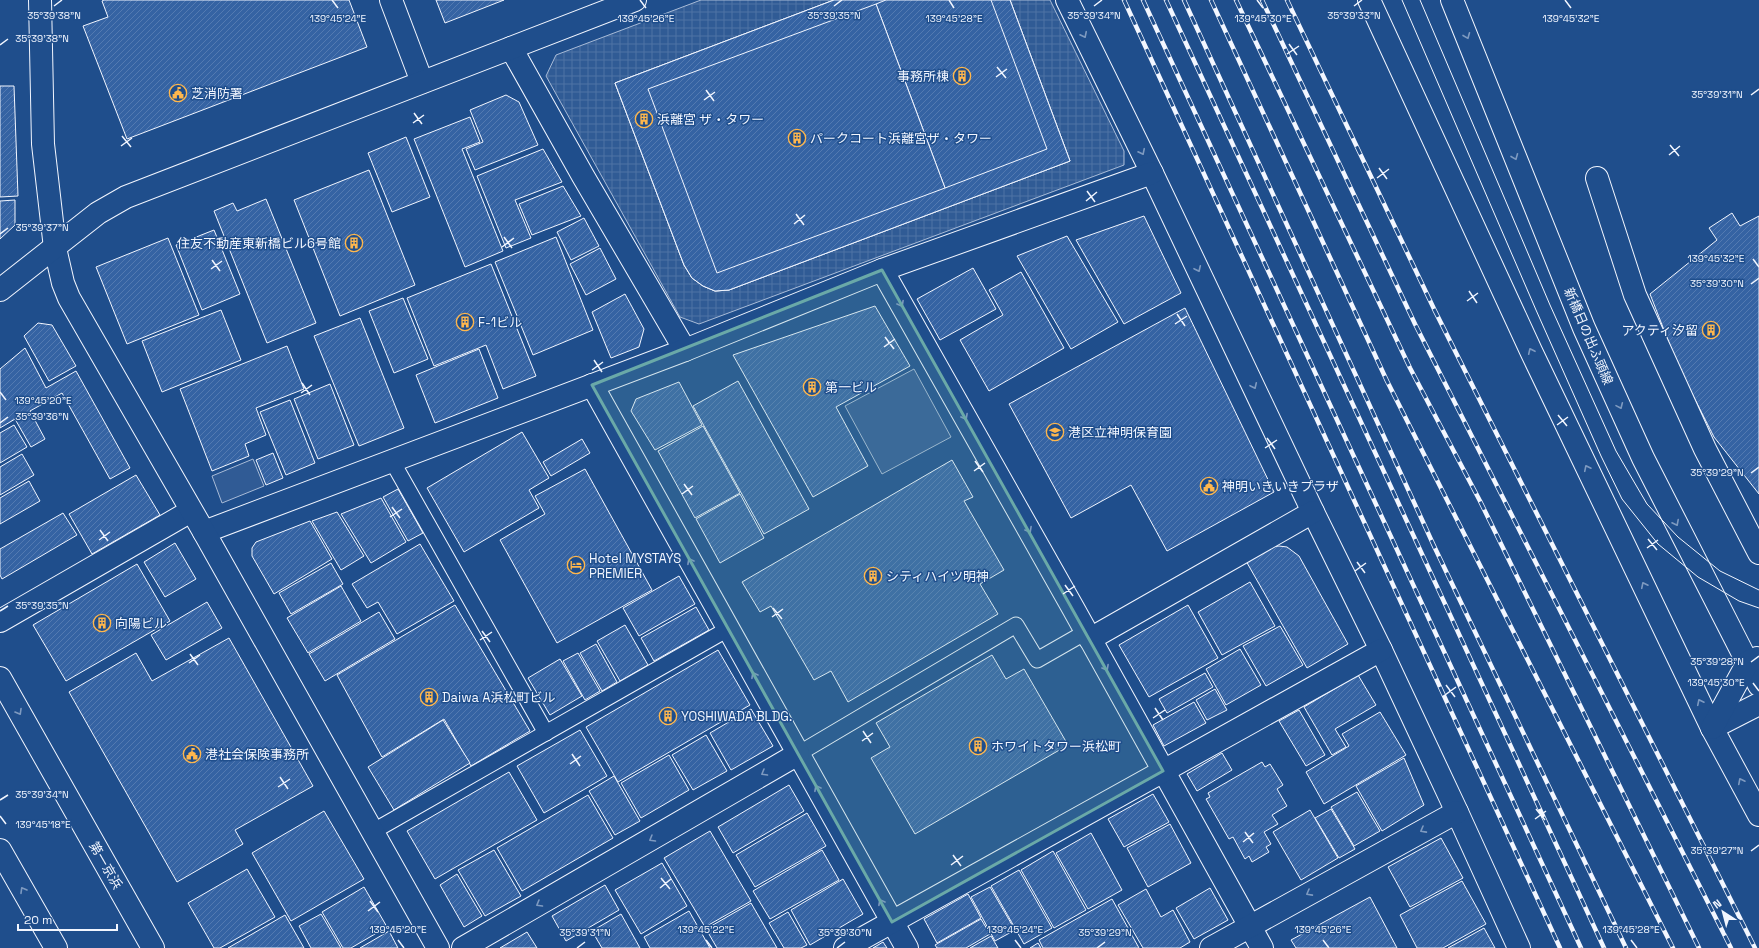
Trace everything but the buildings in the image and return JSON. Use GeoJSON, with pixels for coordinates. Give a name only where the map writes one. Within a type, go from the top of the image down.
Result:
{"type":"FeatureCollection","features":[{"type":"Feature","properties":{"kind":"main road"},"geometry":{"type":"LineString","coordinates":[[40,0],[43,144],[55,248],[63,283],[69,298],[204,532],[438,948]]}},
{"type":"Feature","properties":{"kind":"main road"},"geometry":{"type":"LineString","coordinates":[[391,0],[422,82]]}},
{"type":"Feature","properties":{"kind":"main road"},"geometry":{"type":"LineString","coordinates":[[0,290],[98,213],[126,197],[635,0]]}},
{"type":"Feature","properties":{"kind":"main road"},"geometry":{"type":"LineString","coordinates":[[1067,0],[1152,173],[1313,512],[1381,650],[1519,948]]}},
{"type":"Feature","properties":{"kind":"main road"},"geometry":{"type":"LineString","coordinates":[[1369,0],[1531,351],[1712,728],[1759,815]]}},
{"type":"Feature","properties":{"kind":"main road","name":"新橋日の出ふ頭線"},"geometry":{"type":"LineString","coordinates":[[1452,0],[1587,335],[1643,458],[1753,660],[1759,685]]}},
{"type":"Feature","properties":{"kind":"main road"},"geometry":{"type":"LineString","coordinates":[[512,48],[583,176],[685,350]]}},
{"type":"Feature","properties":{"kind":"main road"},"geometry":{"type":"LineString","coordinates":[[204,532],[685,350],[882,270],[1152,173]]}},
{"type":"Feature","properties":{"kind":"main road"},"geometry":{"type":"LineString","coordinates":[[1597,178],[1636,295],[1704,449],[1759,553]]}},
{"type":"Feature","properties":{"kind":"main road"},"geometry":{"type":"LineString","coordinates":[[882,270],[1088,635],[1262,948]]}},
{"type":"Feature","properties":{"kind":"main road"},"geometry":{"type":"LineString","coordinates":[[592,385],[906,948]]}},
{"type":"Feature","properties":{"kind":"main road"},"geometry":{"type":"LineString","coordinates":[[0,621],[191,511]]}},
{"type":"Feature","properties":{"kind":"main road"},"geometry":{"type":"LineString","coordinates":[[1088,635],[1313,512]]}},
{"type":"Feature","properties":{"kind":"main road"},"geometry":{"type":"LineString","coordinates":[[845,948],[1381,650]]}},
{"type":"Feature","properties":{"kind":"main road"},"geometry":{"type":"LineString","coordinates":[[1712,728],[1753,660]]}},
{"type":"Feature","properties":{"kind":"main road","name":"第一京浜"},"geometry":{"type":"LineString","coordinates":[[0,678],[153,948]]}},
{"type":"Feature","properties":{"kind":"main road"},"geometry":{"type":"LineString","coordinates":[[1712,728],[1759,704]]}},
{"type":"Feature","properties":{"kind":"main road"},"geometry":{"type":"LineString","coordinates":[[462,948],[798,754]]}},
{"type":"Feature","properties":{"kind":"main road"},"geometry":{"type":"LineString","coordinates":[[1210,948],[1457,812]]}},
{"type":"Feature","properties":{"kind":"main road"},"geometry":{"type":"LineString","coordinates":[[0,850],[56,948]]}},
{"type":"Feature","properties":{"kind":"lane"},"geometry":{"type":"LineString","coordinates":[[392,461],[546,733]]}},
{"type":"Feature","properties":{"kind":"lane"},"geometry":{"type":"LineString","coordinates":[[798,754],[1016,625],[1037,660],[1088,635]]}},
{"type":"Feature","properties":{"kind":"lane"},"geometry":{"type":"LineString","coordinates":[[372,832],[728,629]]}},
{"type":"Feature","properties":{"kind":"highlighted area"},"geometry":{"type":"Polygon","coordinates":[[[882,270],[1163,771],[892,922],[592,385],[882,270]]]}},
{"type":"Feature","properties":{"kind":"shaded area"},"geometry":{"type":"Polygon","coordinates":[[[701,0],[834,0],[615,83],[684,265],[692,278],[703,286],[715,291],[729,290],[1070,161],[1010,0],[1050,0],[1124,151],[1124,165],[699,324],[680,317],[546,76],[556,55],[701,0]]]}},
{"type":"Feature","properties":{"kind":"shaded area"},"geometry":{"type":"Polygon","coordinates":[[[914,369],[951,437],[882,474],[845,406],[914,369]]]}},
{"type":"Feature","properties":{"kind":"shaded area"},"geometry":{"type":"Polygon","coordinates":[[[253,459],[264,486],[222,503],[212,476],[253,459]]]}},
{"type":"Feature","properties":{"kind":"tram line"},"geometry":{"type":"LineString","coordinates":[[1402,0],[1536,310],[1601,456],[1622,499],[1658,544],[1698,577],[1739,601],[1759,608]]}},
{"type":"Feature","properties":{"kind":"tram line"},"geometry":{"type":"LineString","coordinates":[[1420,0],[1550,305],[1616,451],[1647,504],[1678,537],[1720,571],[1759,590]]}},
{"type":"Feature","properties":{"kind":"railway"},"geometry":{"type":"LineString","coordinates":[[1124,0],[1560,948]]}},
{"type":"Feature","properties":{"kind":"railway"},"geometry":{"type":"LineString","coordinates":[[1143,0],[1581,948]]}},
{"type":"Feature","properties":{"kind":"railway"},"geometry":{"type":"LineString","coordinates":[[1166,0],[1604,948]]}},
{"type":"Feature","properties":{"kind":"railway"},"geometry":{"type":"LineString","coordinates":[[1184,0],[1434,546],[1626,948]]}},
{"type":"Feature","properties":{"kind":"railway"},"geometry":{"type":"LineString","coordinates":[[1211,0],[1387,381],[1673,948]]}},
{"type":"Feature","properties":{"kind":"railway"},"geometry":{"type":"LineString","coordinates":[[1236,0],[1410,368],[1480,501],[1699,948]]}},
{"type":"Feature","properties":{"kind":"railway"},"geometry":{"type":"LineString","coordinates":[[1262,0],[1415,324],[1731,948]]}},
{"type":"Feature","properties":{"kind":"railway"},"geometry":{"type":"LineString","coordinates":[[1287,0],[1435,311],[1755,948]]}},
{"type":"Feature","properties":{"kind":"place","name":"事務所棟"},"geometry":{"type":"Point","coordinates":[962,76]}},
{"type":"Feature","properties":{"kind":"place","name":"芝消防署"},"geometry":{"type":"Point","coordinates":[178,93]}},
{"type":"Feature","properties":{"kind":"place","name":"浜離宮 ザ・タワー"},"geometry":{"type":"Point","coordinates":[644,119]}},
{"type":"Feature","properties":{"kind":"place","name":"パークコート浜離宮ザ・タワー"},"geometry":{"type":"Point","coordinates":[797,138]}},
{"type":"Feature","properties":{"kind":"place","name":"住友不動産東新橋ビル6号館"},"geometry":{"type":"Point","coordinates":[354,243]}},
{"type":"Feature","properties":{"kind":"place","name":"F-1ビル"},"geometry":{"type":"Point","coordinates":[465,322]}},
{"type":"Feature","properties":{"kind":"place","name":"アクティ汐留"},"geometry":{"type":"Point","coordinates":[1711,330]}},
{"type":"Feature","properties":{"kind":"place","name":"第一ビル"},"geometry":{"type":"Point","coordinates":[812,387]}},
{"type":"Feature","properties":{"kind":"place","name":"港区立神明保育園"},"geometry":{"type":"Point","coordinates":[1055,432]}},
{"type":"Feature","properties":{"kind":"place","name":"神明いきいきプラザ"},"geometry":{"type":"Point","coordinates":[1209,486]}},
{"type":"Feature","properties":{"kind":"place","name":"Hotel MYSTAYS PREMIER"},"geometry":{"type":"Point","coordinates":[576,565]}},
{"type":"Feature","properties":{"kind":"place","name":"シティハイツ明神"},"geometry":{"type":"Point","coordinates":[873,576]}},
{"type":"Feature","properties":{"kind":"place","name":"向陽ビル"},"geometry":{"type":"Point","coordinates":[102,623]}},
{"type":"Feature","properties":{"kind":"place","name":"Daiwa A浜松町ビル"},"geometry":{"type":"Point","coordinates":[429,697]}},
{"type":"Feature","properties":{"kind":"place","name":"YOSHIWADA BLDG."},"geometry":{"type":"Point","coordinates":[668,716]}},
{"type":"Feature","properties":{"kind":"place","name":"ホワイトタワー浜松町"},"geometry":{"type":"Point","coordinates":[978,746]}},
{"type":"Feature","properties":{"kind":"place","name":"港社会保険事務所"},"geometry":{"type":"Point","coordinates":[192,754]}}]}
